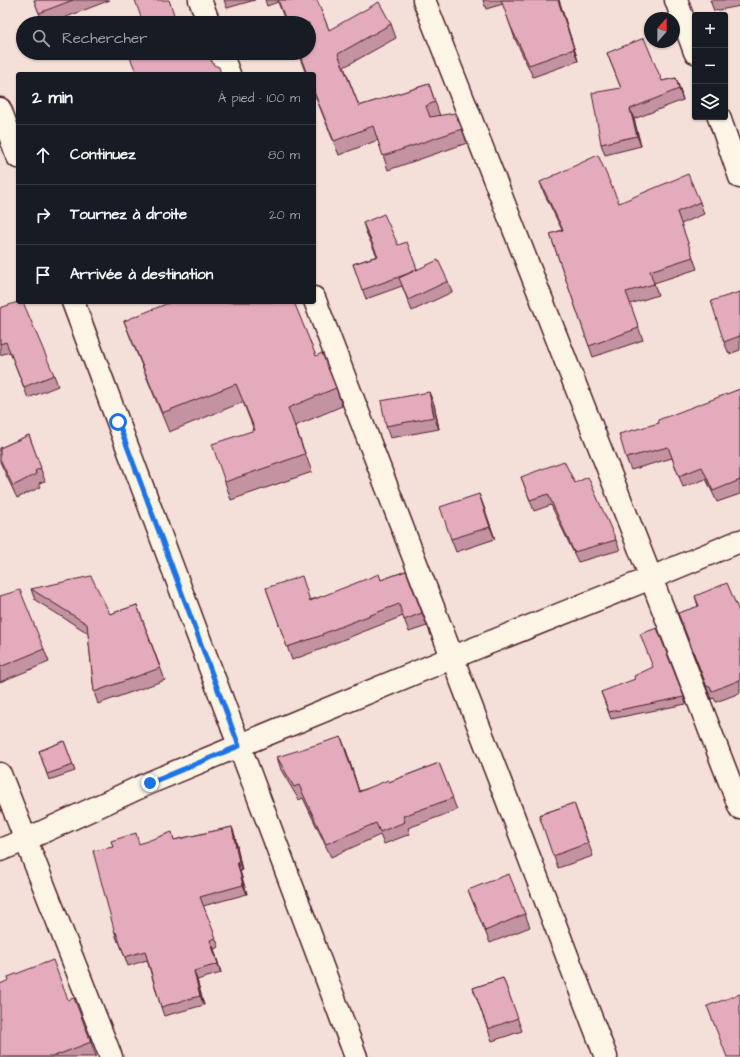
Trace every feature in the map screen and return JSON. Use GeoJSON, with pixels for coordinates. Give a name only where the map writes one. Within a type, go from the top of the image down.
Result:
{"type":"FeatureCollection","features":[{"type":"Feature","properties":{"kind":"street"},"geometry":{"type":"LineString","coordinates":[[200,0],[206,16]]}},
{"type":"Feature","properties":{"kind":"street"},"geometry":{"type":"LineString","coordinates":[[424,0],[652,578],[740,808]]}},
{"type":"Feature","properties":{"kind":"street"},"geometry":{"type":"LineString","coordinates":[[676,0],[694,48]]}},
{"type":"Feature","properties":{"kind":"street"},"geometry":{"type":"LineString","coordinates":[[223,60],[228,72]]}},
{"type":"Feature","properties":{"kind":"street"},"geometry":{"type":"LineString","coordinates":[[0,109],[16,152]]}},
{"type":"Feature","properties":{"kind":"street"},"geometry":{"type":"LineString","coordinates":[[719,120],[740,176]]}},
{"type":"Feature","properties":{"kind":"street"},"geometry":{"type":"LineString","coordinates":[[316,303],[451,658],[606,1057]]}},
{"type":"Feature","properties":{"kind":"street"},"geometry":{"type":"LineString","coordinates":[[74,304],[356,1057]]}},
{"type":"Feature","properties":{"kind":"street"},"geometry":{"type":"LineString","coordinates":[[0,850],[150,783],[451,658],[652,578],[740,540]]}},
{"type":"Feature","properties":{"kind":"street"},"geometry":{"type":"LineString","coordinates":[[0,774],[110,1057]]}},
{"type":"Feature","properties":{"kind":"building"},"geometry":{"type":"Polygon","coordinates":[[[34,0],[73,0],[39,13],[34,0]]]}},
{"type":"Feature","properties":{"kind":"building"},"geometry":{"type":"Polygon","coordinates":[[[135,0],[169,0],[175,16],[141,16],[135,0]]]}},
{"type":"Feature","properties":{"kind":"building"},"geometry":{"type":"Polygon","coordinates":[[[278,0],[317,0],[329,30],[379,2],[391,24],[338,54],[359,106],[429,84],[435,102],[426,106],[430,117],[455,113],[462,129],[383,156],[373,126],[334,141],[316,97],[316,72],[306,72],[302,60],[316,60],[316,16],[284,16],[278,0]]]}},
{"type":"Feature","properties":{"kind":"building"},"geometry":{"type":"Polygon","coordinates":[[[501,0],[558,0],[574,49],[529,65],[511,27],[501,0]]]}},
{"type":"Feature","properties":{"kind":"building"},"geometry":{"type":"Polygon","coordinates":[[[644,38],[644,48],[648,48],[662,81],[676,78],[679,89],[630,109],[637,136],[601,144],[592,93],[621,88],[607,53],[644,38]]]}},
{"type":"Feature","properties":{"kind":"building"},"geometry":{"type":"Polygon","coordinates":[[[131,60],[211,60],[214,65],[219,67],[220,72],[136,72],[131,60]]]}},
{"type":"Feature","properties":{"kind":"building"},"geometry":{"type":"Polygon","coordinates":[[[598,155],[619,203],[688,174],[700,202],[677,212],[693,257],[650,271],[654,284],[626,292],[639,328],[589,346],[550,234],[563,230],[540,182],[598,155]]]}},
{"type":"Feature","properties":{"kind":"building"},"geometry":{"type":"Polygon","coordinates":[[[384,214],[398,245],[407,242],[417,269],[362,290],[353,264],[378,256],[363,223],[384,214]]]}},
{"type":"Feature","properties":{"kind":"building"},"geometry":{"type":"Polygon","coordinates":[[[438,260],[448,281],[408,300],[399,278],[438,260]]]}},
{"type":"Feature","properties":{"kind":"building"},"geometry":{"type":"Polygon","coordinates":[[[740,292],[740,336],[724,342],[711,301],[740,292]]]}},
{"type":"Feature","properties":{"kind":"building"},"geometry":{"type":"Polygon","coordinates":[[[16,303],[16,304],[24,304],[54,375],[24,387],[6,342],[0,344],[0,308],[16,303]]]}},
{"type":"Feature","properties":{"kind":"building"},"geometry":{"type":"Polygon","coordinates":[[[166,304],[295,304],[316,356],[322,353],[336,388],[288,408],[305,454],[225,482],[212,444],[255,430],[236,384],[162,413],[124,321],[166,304]]]}},
{"type":"Feature","properties":{"kind":"building"},"geometry":{"type":"Polygon","coordinates":[[[740,389],[740,480],[713,491],[702,467],[679,476],[668,447],[626,458],[619,434],[659,423],[658,420],[740,389]]]}},
{"type":"Feature","properties":{"kind":"building"},"geometry":{"type":"Polygon","coordinates":[[[429,392],[434,417],[386,426],[381,401],[429,392]]]}},
{"type":"Feature","properties":{"kind":"building"},"geometry":{"type":"Polygon","coordinates":[[[29,435],[41,468],[35,471],[36,474],[13,486],[0,459],[0,448],[29,435]]]}},
{"type":"Feature","properties":{"kind":"building"},"geometry":{"type":"Polygon","coordinates":[[[564,461],[575,483],[588,477],[616,540],[574,552],[548,494],[530,500],[521,477],[564,461]]]}},
{"type":"Feature","properties":{"kind":"building"},"geometry":{"type":"Polygon","coordinates":[[[479,494],[490,527],[451,539],[440,507],[479,494]]]}},
{"type":"Feature","properties":{"kind":"building"},"geometry":{"type":"Polygon","coordinates":[[[406,571],[422,613],[404,620],[399,604],[322,634],[323,635],[287,647],[266,588],[302,576],[310,601],[379,574],[381,580],[406,571]]]}},
{"type":"Feature","properties":{"kind":"building"},"geometry":{"type":"Polygon","coordinates":[[[91,576],[110,614],[137,605],[160,668],[94,692],[87,624],[31,589],[91,576]]]}},
{"type":"Feature","properties":{"kind":"building"},"geometry":{"type":"Polygon","coordinates":[[[727,583],[740,614],[740,680],[712,691],[710,686],[707,687],[678,613],[699,606],[695,596],[727,583]]]}},
{"type":"Feature","properties":{"kind":"building"},"geometry":{"type":"Polygon","coordinates":[[[20,590],[44,649],[0,667],[0,596],[20,590]]]}},
{"type":"Feature","properties":{"kind":"building"},"geometry":{"type":"Polygon","coordinates":[[[657,628],[684,697],[609,712],[601,692],[635,679],[634,676],[653,667],[640,634],[657,628]]]}},
{"type":"Feature","properties":{"kind":"building"},"geometry":{"type":"Polygon","coordinates":[[[341,737],[359,792],[388,780],[389,782],[439,763],[453,798],[403,816],[405,822],[380,832],[376,823],[326,844],[299,785],[294,787],[277,757],[341,737]]]}},
{"type":"Feature","properties":{"kind":"building"},"geometry":{"type":"Polygon","coordinates":[[[64,741],[73,765],[47,774],[39,751],[64,741]]]}},
{"type":"Feature","properties":{"kind":"building"},"geometry":{"type":"Polygon","coordinates":[[[574,803],[588,843],[553,856],[539,815],[574,803]]]}},
{"type":"Feature","properties":{"kind":"building"},"geometry":{"type":"Polygon","coordinates":[[[232,827],[239,862],[237,862],[243,885],[200,897],[216,938],[210,940],[218,964],[194,971],[200,996],[161,1007],[145,951],[125,957],[116,932],[115,933],[93,851],[113,847],[111,841],[136,833],[139,844],[172,832],[174,840],[232,827]]]}},
{"type":"Feature","properties":{"kind":"building"},"geometry":{"type":"Polygon","coordinates":[[[509,874],[525,914],[485,931],[468,890],[509,874]]]}},
{"type":"Feature","properties":{"kind":"building"},"geometry":{"type":"Polygon","coordinates":[[[53,960],[68,1000],[74,998],[91,1042],[52,1057],[0,1057],[0,984],[9,980],[8,977],[53,960]]]}},
{"type":"Feature","properties":{"kind":"building"},"geometry":{"type":"Polygon","coordinates":[[[503,978],[518,1018],[488,1029],[473,988],[503,978]]]}},
{"type":"Feature","properties":{"kind":"building"},"geometry":{"type":"Polygon","coordinates":[[[740,994],[740,1057],[727,1057],[707,1006],[740,994]]]}},
{"type":"Feature","properties":{"kind":"route"},"geometry":{"type":"LineString","coordinates":[[118,422],[239,746],[150,783]]}}]}
